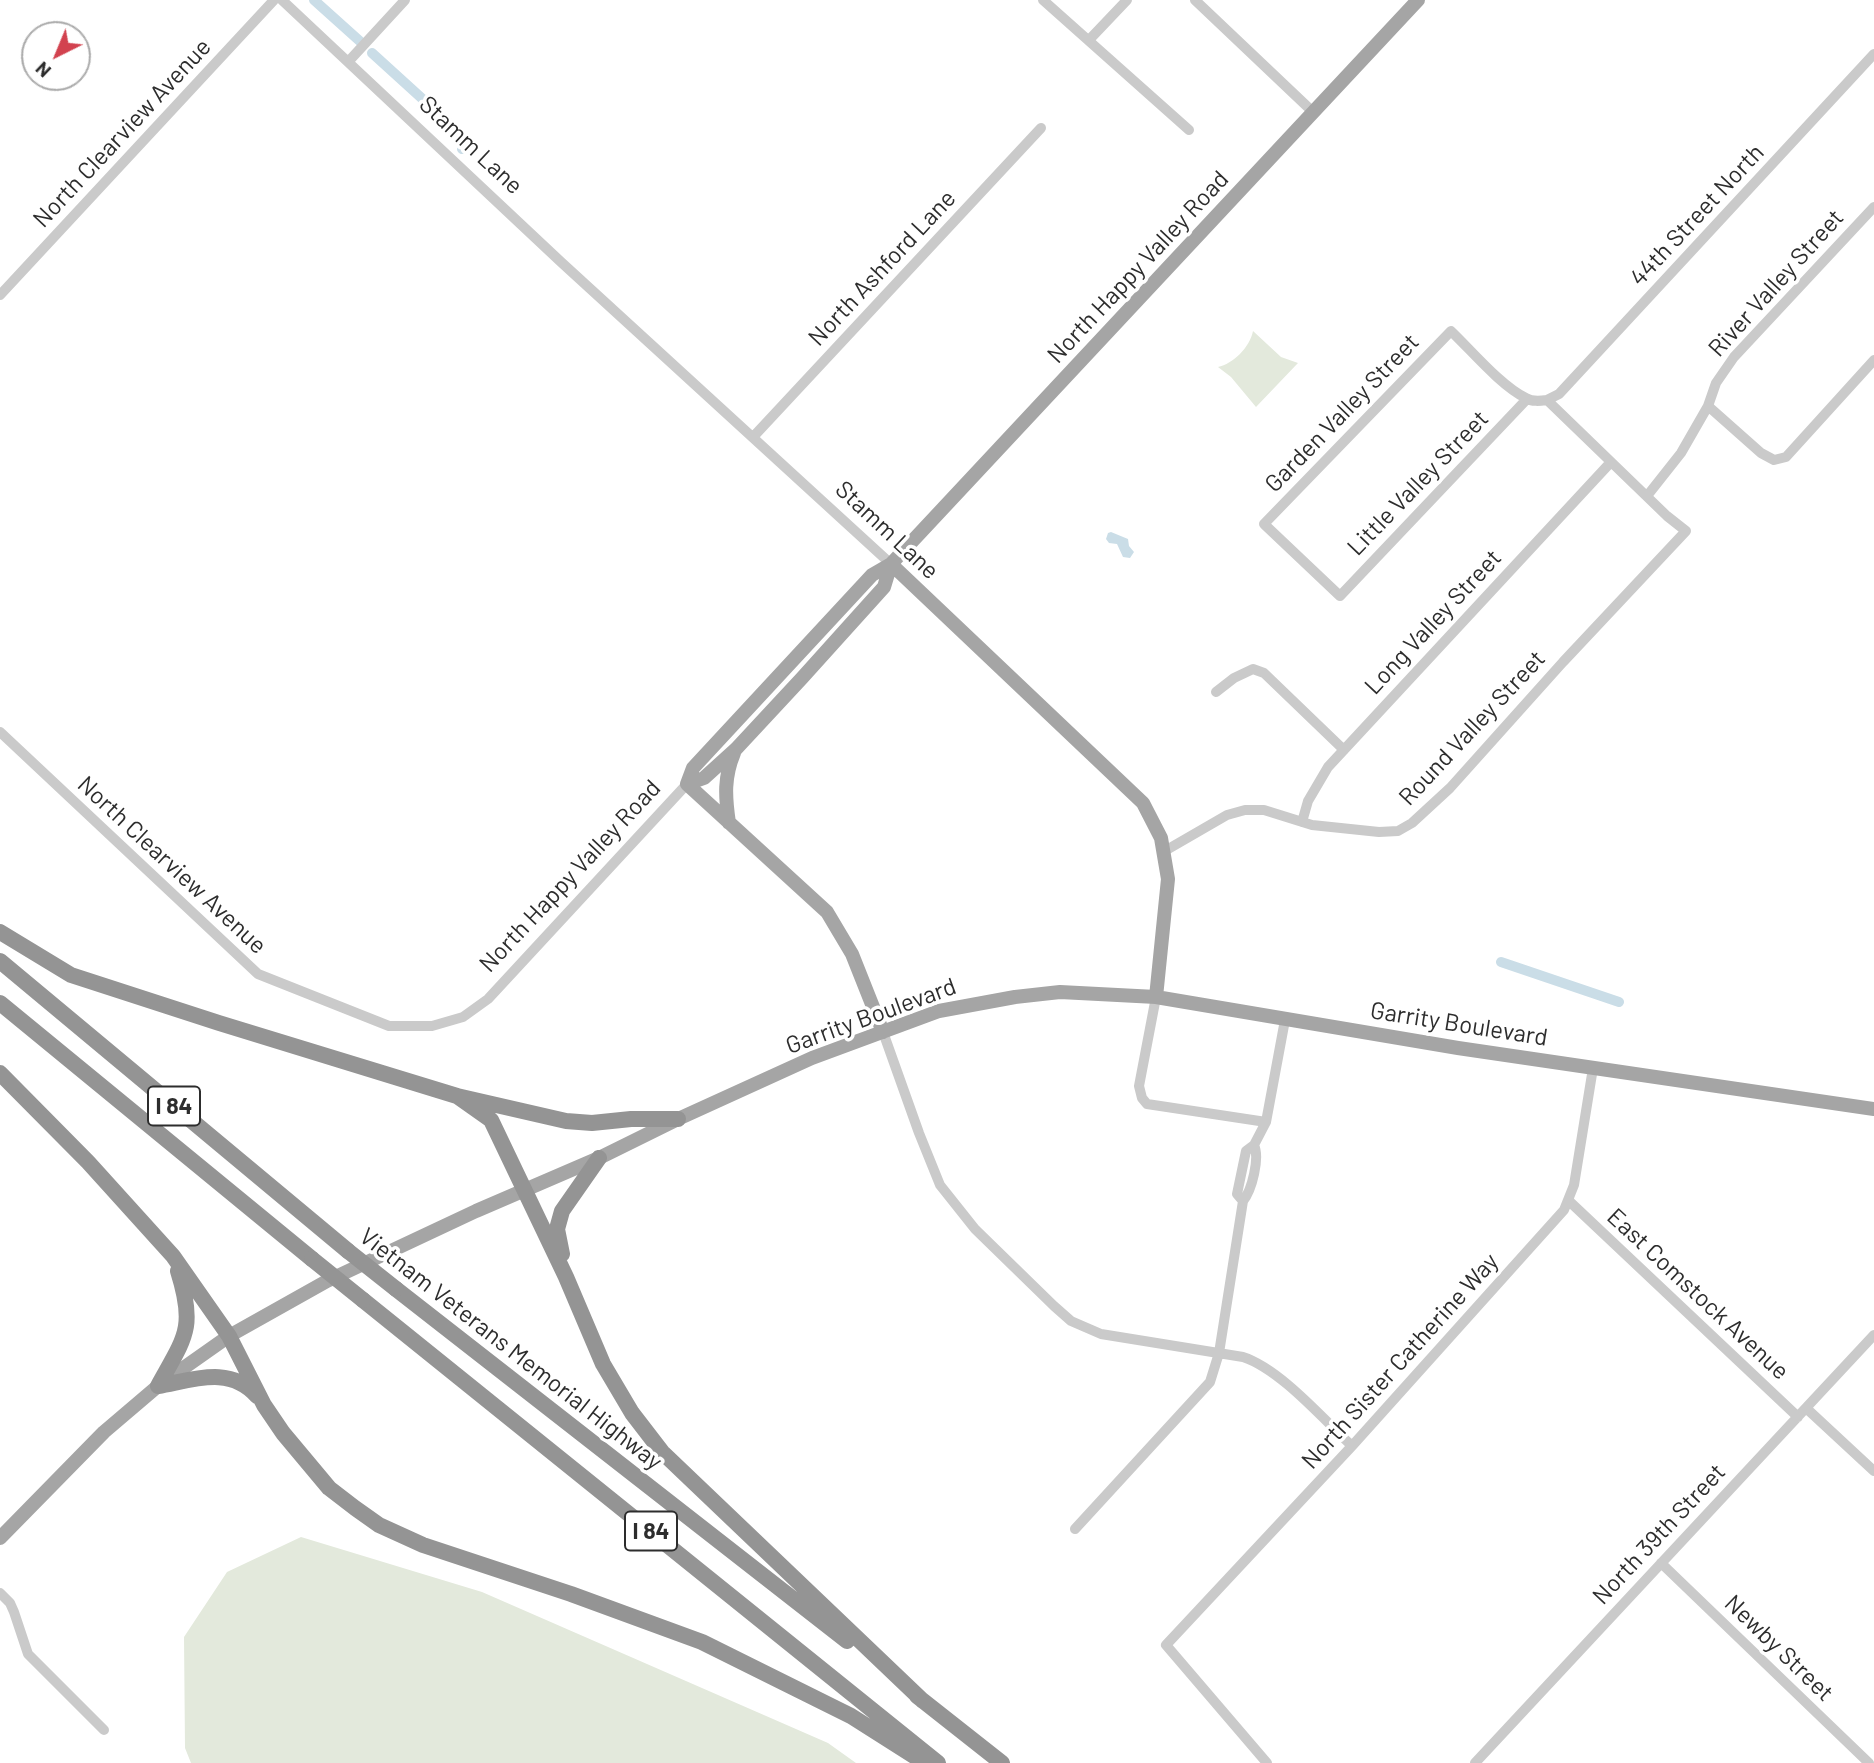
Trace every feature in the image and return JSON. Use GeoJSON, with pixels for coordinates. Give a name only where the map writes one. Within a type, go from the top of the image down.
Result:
{"type":"FeatureCollection","features":[{"type":"Feature","properties":{"kind":"highway"},"geometry":{"type":"LineString","coordinates":[[0,933],[71,975],[457,1096],[566,1121],[592,1123],[678,1119]]}},
{"type":"Feature","properties":{"kind":"highway","name":"Vietnam Veterans Memorial Highway"},"geometry":{"type":"LineString","coordinates":[[0,961],[348,1251],[1002,1763]]}},
{"type":"Feature","properties":{"kind":"highway","name":"I 84"},"geometry":{"type":"LineString","coordinates":[[0,1003],[312,1259],[938,1763]]}},
{"type":"Feature","properties":{"kind":"highway"},"geometry":{"type":"LineString","coordinates":[[0,1073],[97,1172],[173,1256],[229,1336],[264,1405]]}},
{"type":"Feature","properties":{"kind":"highway"},"geometry":{"type":"LineString","coordinates":[[457,1096],[491,1120],[566,1277],[603,1364],[632,1413],[662,1452],[923,1701]]}},
{"type":"Feature","properties":{"kind":"highway"},"geometry":{"type":"LineString","coordinates":[[566,1277],[557,1229],[562,1211],[599,1158]]}},
{"type":"Feature","properties":{"kind":"highway"},"geometry":{"type":"LineString","coordinates":[[158,1386],[180,1348],[188,1323],[187,1301],[173,1256]]}},
{"type":"Feature","properties":{"kind":"highway"},"geometry":{"type":"LineString","coordinates":[[158,1386],[213,1376],[225,1377],[250,1389],[291,1444],[329,1488],[379,1525],[453,1556],[571,1594],[702,1643],[851,1716],[925,1763]]}},
{"type":"Feature","properties":{"kind":"main road","name":"North Happy Valley Road"},"geometry":{"type":"LineString","coordinates":[[687,784],[693,768],[872,575],[891,565],[1418,0]]}},
{"type":"Feature","properties":{"kind":"main road","name":"North Happy Valley Road"},"geometry":{"type":"LineString","coordinates":[[687,784],[704,778],[736,749],[884,587],[891,565]]}},
{"type":"Feature","properties":{"kind":"main road","name":"Stamm Lane"},"geometry":{"type":"LineString","coordinates":[[891,565],[1143,803],[1160,838],[1167,879],[1156,997]]}},
{"type":"Feature","properties":{"kind":"main road"},"geometry":{"type":"LineString","coordinates":[[729,823],[724,785],[726,771],[736,749]]}},
{"type":"Feature","properties":{"kind":"main road"},"geometry":{"type":"LineString","coordinates":[[687,784],[827,912],[852,954],[883,1031]]}},
{"type":"Feature","properties":{"kind":"main road","name":"Garrity Boulevard"},"geometry":{"type":"LineString","coordinates":[[0,1538],[104,1432],[158,1386],[229,1336],[327,1281],[599,1158],[678,1119],[812,1058],[939,1011],[1060,992],[1156,997],[1285,1020],[1874,1109]]}},
{"type":"Feature","properties":{"kind":"street","name":"North Clearview Avenue"},"geometry":{"type":"LineString","coordinates":[[0,295],[274,0]]}},
{"type":"Feature","properties":{"kind":"street","name":"Stamm Lane"},"geometry":{"type":"LineString","coordinates":[[282,0],[561,262],[754,436],[891,565]]}},
{"type":"Feature","properties":{"kind":"street"},"geometry":{"type":"LineString","coordinates":[[348,61],[405,0]]}},
{"type":"Feature","properties":{"kind":"street"},"geometry":{"type":"LineString","coordinates":[[1043,0],[1189,130]]}},
{"type":"Feature","properties":{"kind":"street"},"geometry":{"type":"LineString","coordinates":[[1089,40],[1127,0]]}},
{"type":"Feature","properties":{"kind":"street"},"geometry":{"type":"LineString","coordinates":[[1195,0],[1313,112]]}},
{"type":"Feature","properties":{"kind":"street","name":"44th Street North"},"geometry":{"type":"LineString","coordinates":[[1547,400],[1559,394],[1874,54]]}},
{"type":"Feature","properties":{"kind":"street","name":"North Ashford Lane"},"geometry":{"type":"LineString","coordinates":[[754,436],[1041,128]]}},
{"type":"Feature","properties":{"kind":"street","name":"River Valley Street"},"geometry":{"type":"LineString","coordinates":[[1647,496],[1681,453],[1708,406],[1716,383],[1734,357],[1874,207]]}},
{"type":"Feature","properties":{"kind":"street","name":"Garden Valley Street"},"geometry":{"type":"LineString","coordinates":[[1340,596],[1264,524],[1451,331],[1509,386],[1527,399]]}},
{"type":"Feature","properties":{"kind":"street"},"geometry":{"type":"LineString","coordinates":[[1708,406],[1760,453],[1774,460],[1786,457],[1874,360]]}},
{"type":"Feature","properties":{"kind":"street"},"geometry":{"type":"LineString","coordinates":[[1527,399],[1547,400],[1647,496]]}},
{"type":"Feature","properties":{"kind":"street","name":"Little Valley Street"},"geometry":{"type":"LineString","coordinates":[[1340,596],[1527,399]]}},
{"type":"Feature","properties":{"kind":"street","name":"Long Valley Street"},"geometry":{"type":"LineString","coordinates":[[1302,822],[1308,800],[1328,767],[1611,461]]}},
{"type":"Feature","properties":{"kind":"street","name":"Round Valley Street"},"geometry":{"type":"LineString","coordinates":[[1163,852],[1227,815],[1245,810],[1264,810],[1312,825],[1379,832],[1398,831],[1412,823],[1450,788],[1686,531],[1647,496]]}},
{"type":"Feature","properties":{"kind":"street"},"geometry":{"type":"LineString","coordinates":[[1216,692],[1234,678],[1253,669],[1264,673],[1344,750]]}},
{"type":"Feature","properties":{"kind":"street","name":"North Clearview Avenue"},"geometry":{"type":"LineString","coordinates":[[0,732],[258,974],[389,1026],[432,1026],[463,1017],[488,999]]}},
{"type":"Feature","properties":{"kind":"street","name":"North Happy Valley Road"},"geometry":{"type":"LineString","coordinates":[[488,999],[687,784]]}},
{"type":"Feature","properties":{"kind":"street","name":"Stamm Lane"},"geometry":{"type":"LineString","coordinates":[[1156,997],[1139,1086],[1142,1098],[1147,1104],[1266,1122]]}},
{"type":"Feature","properties":{"kind":"street"},"geometry":{"type":"LineString","coordinates":[[1075,1530],[1210,1382],[1219,1353],[1243,1201],[1248,1195],[1257,1152],[1254,1145],[1266,1122],[1285,1020]]}},
{"type":"Feature","properties":{"kind":"street"},"geometry":{"type":"LineString","coordinates":[[883,1031],[940,1185],[975,1229],[1054,1306],[1071,1321],[1101,1334],[1219,1353],[1257,1362],[1272,1372],[1352,1446]]}},
{"type":"Feature","properties":{"kind":"street","name":"North Sister Catherine Way"},"geometry":{"type":"LineString","coordinates":[[1266,1763],[1166,1645],[1352,1446],[1553,1224],[1569,1201],[1574,1185],[1593,1068]]}},
{"type":"Feature","properties":{"kind":"street","name":"East Comstock Avenue"},"geometry":{"type":"LineString","coordinates":[[1569,1201],[1802,1412],[1874,1471]]}},
{"type":"Feature","properties":{"kind":"street","name":"North 39th Street"},"geometry":{"type":"LineString","coordinates":[[1475,1763],[1874,1335]]}},
{"type":"Feature","properties":{"kind":"street","name":"Newby Street"},"geometry":{"type":"LineString","coordinates":[[1661,1563],[1868,1763]]}},
{"type":"Feature","properties":{"kind":"street"},"geometry":{"type":"LineString","coordinates":[[0,1594],[10,1603],[28,1654],[104,1730]]}},
{"type":"Feature","properties":{"kind":"shaded area"},"geometry":{"type":"Polygon","coordinates":[[[1253,331],[1281,357],[1298,363],[1256,407],[1231,377],[1218,367],[1240,354],[1253,331]]]}},
{"type":"Feature","properties":{"kind":"shaded area"},"geometry":{"type":"Polygon","coordinates":[[[301,1537],[482,1592],[828,1743],[856,1763],[191,1763],[185,1748],[184,1637],[227,1572],[301,1537]]]}},
{"type":"Feature","properties":{"kind":"water"},"geometry":{"type":"Polygon","coordinates":[[[1111,532],[1128,539],[1134,552],[1130,558],[1123,557],[1117,544],[1109,543],[1106,539],[1111,532]]]}},
{"type":"Feature","properties":{"kind":"waterway"},"geometry":{"type":"LineString","coordinates":[[314,0],[363,44]]}},
{"type":"Feature","properties":{"kind":"waterway"},"geometry":{"type":"LineString","coordinates":[[372,53],[449,123],[464,144],[462,149]]}},
{"type":"Feature","properties":{"kind":"waterway"},"geometry":{"type":"LineString","coordinates":[[1501,962],[1619,1002]]}}]}
